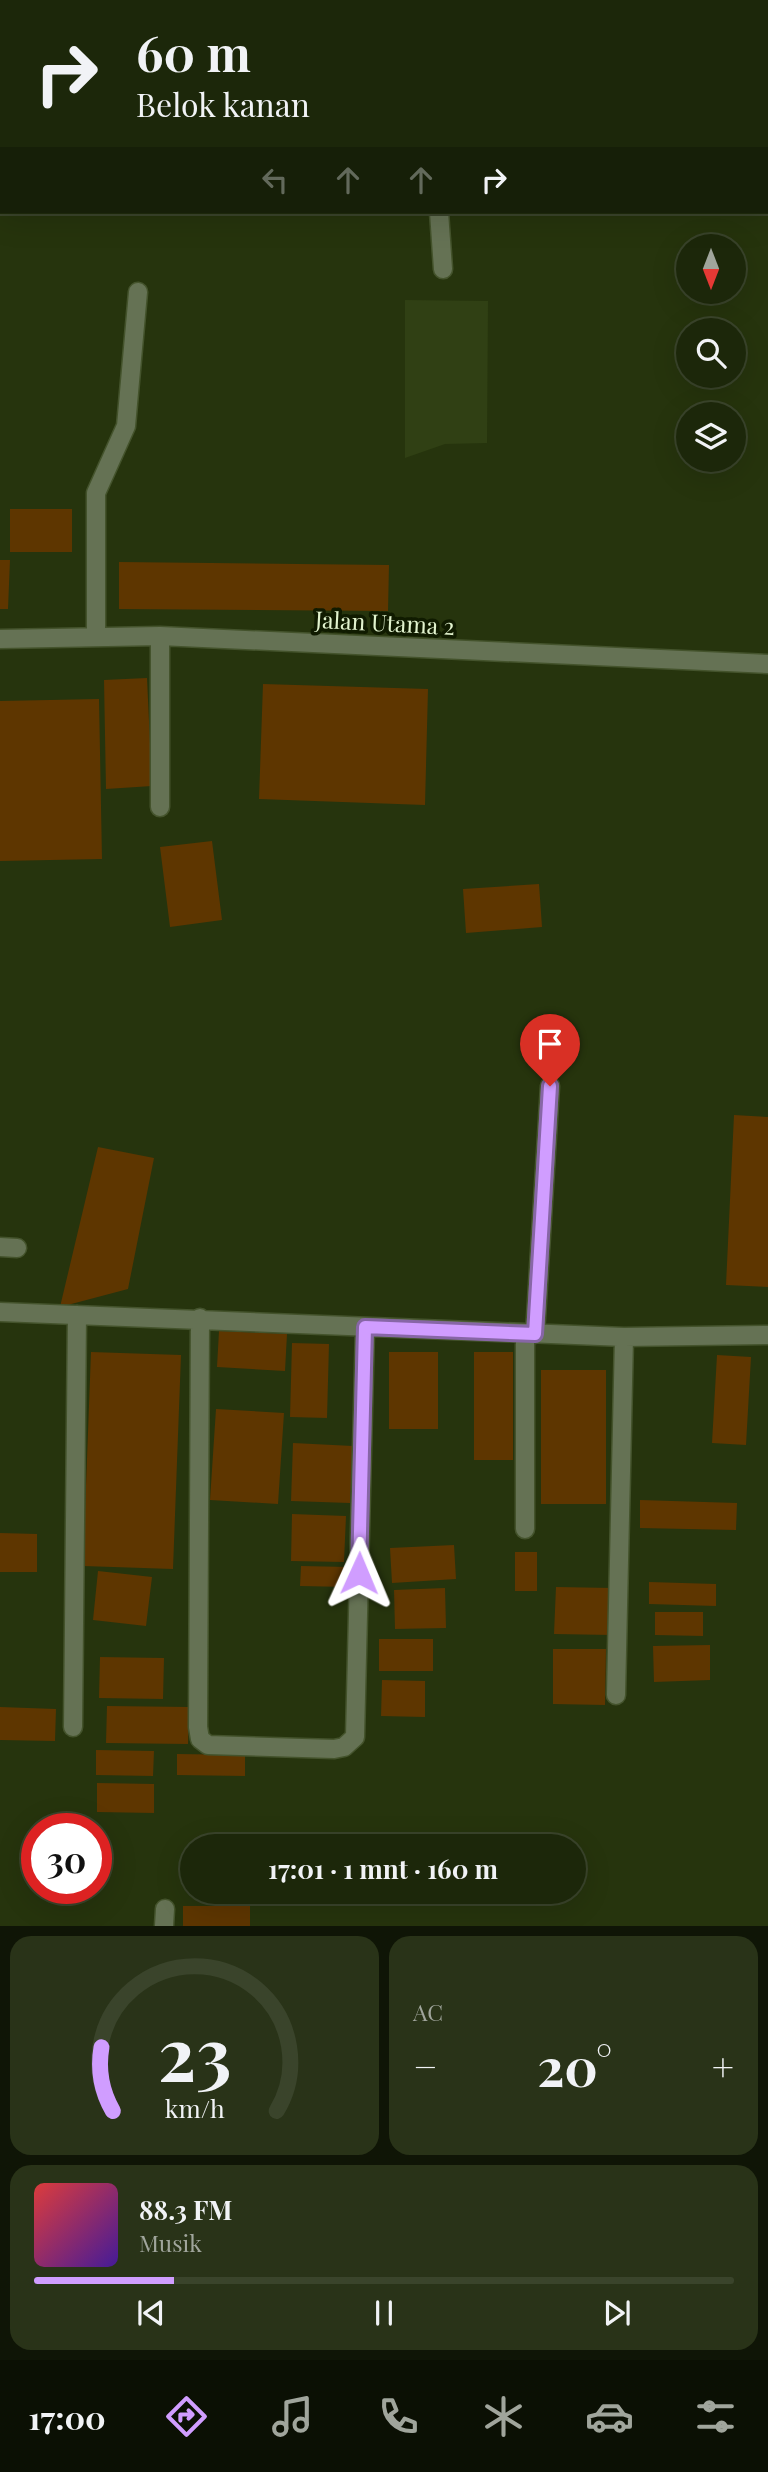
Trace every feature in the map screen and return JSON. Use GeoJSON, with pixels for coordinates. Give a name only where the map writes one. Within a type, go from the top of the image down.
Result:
{"type":"FeatureCollection","features":[{"type":"Feature","properties":{"kind":"street"},"geometry":{"type":"LineString","coordinates":[[439,214],[443,269]]}},
{"type":"Feature","properties":{"kind":"street"},"geometry":{"type":"LineString","coordinates":[[96,636],[96,493],[126,426],[138,292]]}},
{"type":"Feature","properties":{"kind":"street"},"geometry":{"type":"LineString","coordinates":[[160,636],[160,807]]}},
{"type":"Feature","properties":{"kind":"street","name":"Jalan Utama 2"},"geometry":{"type":"LineString","coordinates":[[0,639],[160,636],[768,664]]}},
{"type":"Feature","properties":{"kind":"street"},"geometry":{"type":"LineString","coordinates":[[525,1529],[530,1333],[550,1086]]}},
{"type":"Feature","properties":{"kind":"street"},"geometry":{"type":"LineString","coordinates":[[0,1312],[624,1337],[768,1335]]}},
{"type":"Feature","properties":{"kind":"street"},"geometry":{"type":"LineString","coordinates":[[73,1727],[77,1315]]}},
{"type":"Feature","properties":{"kind":"street"},"geometry":{"type":"LineString","coordinates":[[200,1318],[198,1727],[200,1739],[208,1745],[334,1749],[344,1748],[355,1737],[365,1327]]}},
{"type":"Feature","properties":{"kind":"street"},"geometry":{"type":"LineString","coordinates":[[616,1695],[624,1337]]}},
{"type":"Feature","properties":{"kind":"shaded area"},"geometry":{"type":"Polygon","coordinates":[[[405,300],[488,301],[487,443],[445,444],[405,458],[405,300]]]}},
{"type":"Feature","properties":{"kind":"building"},"geometry":{"type":"Polygon","coordinates":[[[10,509],[72,509],[72,552],[10,552],[10,509]]]}},
{"type":"Feature","properties":{"kind":"building"},"geometry":{"type":"Polygon","coordinates":[[[0,560],[10,560],[8,609],[0,609],[0,560]]]}},
{"type":"Feature","properties":{"kind":"building"},"geometry":{"type":"Polygon","coordinates":[[[119,562],[389,565],[388,611],[119,609],[119,562]]]}},
{"type":"Feature","properties":{"kind":"building"},"geometry":{"type":"Polygon","coordinates":[[[147,678],[152,786],[106,789],[104,680],[147,678]]]}},
{"type":"Feature","properties":{"kind":"building"},"geometry":{"type":"Polygon","coordinates":[[[263,684],[428,689],[425,805],[259,799],[263,684]]]}},
{"type":"Feature","properties":{"kind":"building"},"geometry":{"type":"Polygon","coordinates":[[[99,699],[102,859],[0,861],[0,701],[99,699]]]}},
{"type":"Feature","properties":{"kind":"building"},"geometry":{"type":"Polygon","coordinates":[[[212,841],[222,920],[170,927],[160,847],[212,841]]]}},
{"type":"Feature","properties":{"kind":"building"},"geometry":{"type":"Polygon","coordinates":[[[539,884],[542,927],[466,933],[463,889],[539,884]]]}},
{"type":"Feature","properties":{"kind":"building"},"geometry":{"type":"Polygon","coordinates":[[[734,1115],[768,1117],[768,1287],[726,1285],[734,1115]]]}},
{"type":"Feature","properties":{"kind":"building"},"geometry":{"type":"Polygon","coordinates":[[[98,1147],[154,1158],[128,1289],[60,1307],[98,1147]]]}},
{"type":"Feature","properties":{"kind":"building"},"geometry":{"type":"Polygon","coordinates":[[[219,1331],[287,1334],[285,1371],[217,1367],[219,1331]]]}},
{"type":"Feature","properties":{"kind":"building"},"geometry":{"type":"Polygon","coordinates":[[[292,1343],[329,1344],[327,1418],[290,1417],[292,1343]]]}},
{"type":"Feature","properties":{"kind":"building"},"geometry":{"type":"Polygon","coordinates":[[[91,1352],[181,1355],[173,1569],[83,1566],[91,1352]]]}},
{"type":"Feature","properties":{"kind":"building"},"geometry":{"type":"Polygon","coordinates":[[[389,1352],[438,1352],[438,1429],[389,1429],[389,1352]]]}},
{"type":"Feature","properties":{"kind":"building"},"geometry":{"type":"Polygon","coordinates":[[[474,1352],[513,1352],[513,1460],[474,1460],[474,1352]]]}},
{"type":"Feature","properties":{"kind":"building"},"geometry":{"type":"Polygon","coordinates":[[[717,1355],[751,1357],[746,1445],[712,1443],[717,1355]]]}},
{"type":"Feature","properties":{"kind":"building"},"geometry":{"type":"Polygon","coordinates":[[[541,1370],[606,1370],[606,1504],[541,1504],[541,1370]]]}},
{"type":"Feature","properties":{"kind":"building"},"geometry":{"type":"Polygon","coordinates":[[[216,1409],[284,1413],[278,1504],[210,1500],[216,1409]]]}},
{"type":"Feature","properties":{"kind":"building"},"geometry":{"type":"Polygon","coordinates":[[[293,1443],[353,1446],[350,1503],[291,1501],[293,1443]]]}},
{"type":"Feature","properties":{"kind":"building"},"geometry":{"type":"Polygon","coordinates":[[[640,1500],[737,1503],[736,1530],[640,1528],[640,1500]]]}},
{"type":"Feature","properties":{"kind":"building"},"geometry":{"type":"Polygon","coordinates":[[[292,1514],[346,1516],[344,1562],[291,1561],[292,1514]]]}},
{"type":"Feature","properties":{"kind":"building"},"geometry":{"type":"Polygon","coordinates":[[[0,1533],[37,1534],[37,1572],[0,1572],[0,1533]]]}},
{"type":"Feature","properties":{"kind":"building"},"geometry":{"type":"Polygon","coordinates":[[[454,1545],[456,1579],[392,1583],[390,1548],[454,1545]]]}},
{"type":"Feature","properties":{"kind":"building"},"geometry":{"type":"Polygon","coordinates":[[[515,1552],[537,1552],[537,1591],[515,1591],[515,1552]]]}},
{"type":"Feature","properties":{"kind":"building"},"geometry":{"type":"Polygon","coordinates":[[[301,1566],[348,1567],[348,1587],[300,1586],[301,1566]]]}},
{"type":"Feature","properties":{"kind":"building"},"geometry":{"type":"Polygon","coordinates":[[[98,1571],[152,1577],[146,1626],[93,1620],[98,1571]]]}},
{"type":"Feature","properties":{"kind":"building"},"geometry":{"type":"Polygon","coordinates":[[[649,1582],[716,1584],[716,1606],[649,1604],[649,1582]]]}},
{"type":"Feature","properties":{"kind":"building"},"geometry":{"type":"Polygon","coordinates":[[[556,1587],[613,1588],[612,1635],[554,1634],[556,1587]]]}},
{"type":"Feature","properties":{"kind":"building"},"geometry":{"type":"Polygon","coordinates":[[[445,1588],[446,1628],[395,1629],[394,1590],[445,1588]]]}},
{"type":"Feature","properties":{"kind":"building"},"geometry":{"type":"Polygon","coordinates":[[[655,1612],[703,1612],[703,1636],[655,1635],[655,1612]]]}},
{"type":"Feature","properties":{"kind":"building"},"geometry":{"type":"Polygon","coordinates":[[[379,1639],[433,1639],[433,1671],[379,1671],[379,1639]]]}},
{"type":"Feature","properties":{"kind":"building"},"geometry":{"type":"Polygon","coordinates":[[[710,1645],[710,1680],[654,1682],[653,1646],[710,1645]]]}},
{"type":"Feature","properties":{"kind":"building"},"geometry":{"type":"Polygon","coordinates":[[[553,1649],[606,1649],[605,1705],[553,1704],[553,1649]]]}},
{"type":"Feature","properties":{"kind":"building"},"geometry":{"type":"Polygon","coordinates":[[[100,1657],[164,1658],[163,1699],[99,1698],[100,1657]]]}},
{"type":"Feature","properties":{"kind":"building"},"geometry":{"type":"Polygon","coordinates":[[[382,1680],[425,1681],[425,1717],[381,1716],[382,1680]]]}},
{"type":"Feature","properties":{"kind":"building"},"geometry":{"type":"Polygon","coordinates":[[[107,1706],[189,1707],[188,1744],[106,1743],[107,1706]]]}},
{"type":"Feature","properties":{"kind":"building"},"geometry":{"type":"Polygon","coordinates":[[[0,1707],[56,1709],[55,1741],[0,1740],[0,1707]]]}},
{"type":"Feature","properties":{"kind":"building"},"geometry":{"type":"Polygon","coordinates":[[[96,1750],[154,1751],[153,1776],[96,1775],[96,1750]]]}},
{"type":"Feature","properties":{"kind":"building"},"geometry":{"type":"Polygon","coordinates":[[[177,1754],[245,1755],[245,1776],[177,1775],[177,1754]]]}},
{"type":"Feature","properties":{"kind":"building"},"geometry":{"type":"Polygon","coordinates":[[[97,1783],[154,1784],[154,1813],[97,1812],[97,1783]]]}},
{"type":"Feature","properties":{"kind":"building"},"geometry":{"type":"Polygon","coordinates":[[[183,1906],[250,1906],[250,1926],[183,1926],[183,1906]]]}},
{"type":"Feature","properties":{"kind":"route"},"geometry":{"type":"LineString","coordinates":[[359,1573],[365,1327],[535,1334],[550,1086]]}}]}
